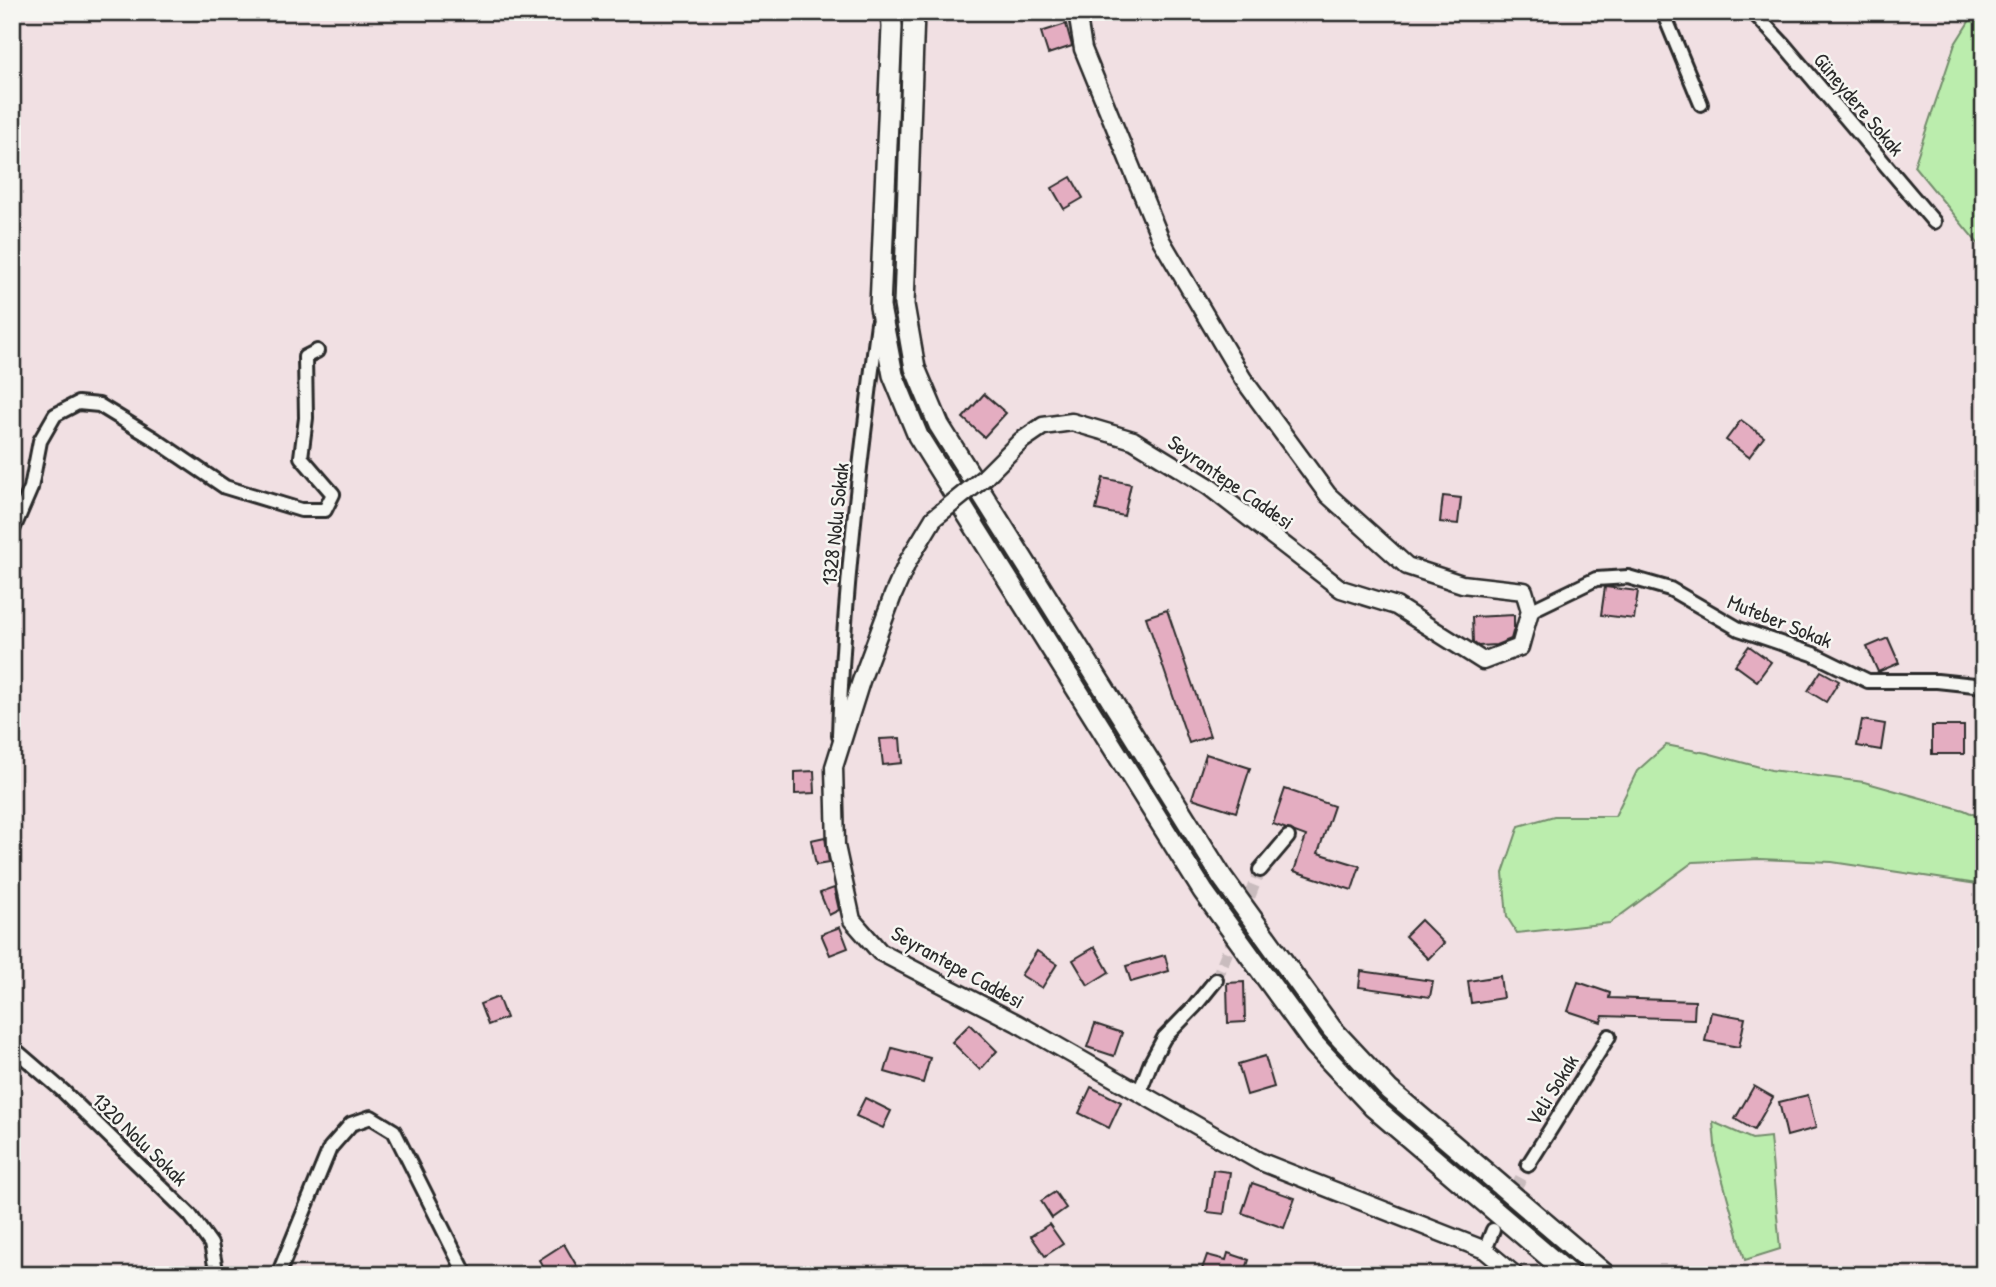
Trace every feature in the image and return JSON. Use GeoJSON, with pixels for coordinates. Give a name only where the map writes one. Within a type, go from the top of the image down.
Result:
{"type":"FeatureCollection","features":[{"type":"Feature","properties":{"kind":"main road"},"geometry":{"type":"LineString","coordinates":[[891,12],[880,302],[893,375],[918,436],[1203,891],[1314,1044],[1373,1107],[1570,1275]]}},
{"type":"Feature","properties":{"kind":"main road"},"geometry":{"type":"LineString","coordinates":[[914,12],[904,305],[915,368],[939,425],[1222,877],[1332,1029],[1389,1090],[1606,1275]]}},
{"type":"Feature","properties":{"kind":"street"},"geometry":{"type":"LineString","coordinates":[[1077,12],[1083,49],[1161,240],[1243,379],[1328,495],[1407,566],[1462,584],[1524,591],[1530,611]]}},
{"type":"Feature","properties":{"kind":"street"},"geometry":{"type":"LineString","coordinates":[[1662,12],[1701,104]]}},
{"type":"Feature","properties":{"kind":"street","name":"Güneydere Sokak"},"geometry":{"type":"LineString","coordinates":[[1753,12],[1934,222]]}},
{"type":"Feature","properties":{"kind":"street","name":"1328 Nolu Sokak"},"geometry":{"type":"LineString","coordinates":[[839,751],[842,649],[880,302]]}},
{"type":"Feature","properties":{"kind":"street"},"geometry":{"type":"LineString","coordinates":[[12,532],[31,488],[40,440],[55,415],[78,403],[99,405],[225,487],[301,510],[325,510],[333,494],[301,457],[307,393],[305,358],[317,351]]}},
{"type":"Feature","properties":{"kind":"street","name":"Seyrantepe Caddesi"},"geometry":{"type":"LineString","coordinates":[[1515,1275],[1485,1250],[1259,1160],[1017,1023],[880,953],[852,920],[836,846],[834,767],[893,595],[908,561],[934,518],[1043,426],[1072,422],[1133,440],[1208,486],[1341,589],[1396,606],[1483,661],[1520,647],[1530,611]]}},
{"type":"Feature","properties":{"kind":"street","name":"Muteber Sokak"},"geometry":{"type":"LineString","coordinates":[[1530,611],[1596,579],[1628,577],[1670,589],[1739,629],[1813,654],[1868,681],[1937,681],[1984,686]]}},
{"type":"Feature","properties":{"kind":"street"},"geometry":{"type":"LineString","coordinates":[[1260,870],[1288,837]]}},
{"type":"Feature","properties":{"kind":"street"},"geometry":{"type":"LineString","coordinates":[[1139,1093],[1164,1038],[1216,980]]}},
{"type":"Feature","properties":{"kind":"street","name":"Veli Sokak"},"geometry":{"type":"LineString","coordinates":[[1528,1165],[1609,1037]]}},
{"type":"Feature","properties":{"kind":"street","name":"1320 Nolu Sokak"},"geometry":{"type":"LineString","coordinates":[[12,1047],[63,1091],[190,1215],[211,1244],[217,1275]]}},
{"type":"Feature","properties":{"kind":"street"},"geometry":{"type":"LineString","coordinates":[[278,1275],[330,1148],[351,1124],[371,1117],[394,1131],[466,1275]]}},
{"type":"Feature","properties":{"kind":"street"},"geometry":{"type":"LineString","coordinates":[[1485,1250],[1493,1230]]}},
{"type":"Feature","properties":{"kind":"green space"},"geometry":{"type":"Polygon","coordinates":[[[1975,12],[1984,12],[1984,251],[1914,166],[1955,44],[1975,12]]]}},
{"type":"Feature","properties":{"kind":"green space"},"geometry":{"type":"Polygon","coordinates":[[[1666,745],[1771,770],[1864,782],[1964,810],[1984,819],[1984,885],[1832,862],[1760,859],[1693,862],[1610,923],[1517,933],[1507,917],[1503,873],[1519,826],[1554,816],[1615,816],[1637,771],[1666,745]]]}},
{"type":"Feature","properties":{"kind":"green space"},"geometry":{"type":"Polygon","coordinates":[[[1713,1122],[1752,1139],[1770,1137],[1780,1249],[1745,1260],[1716,1156],[1713,1122]]]}},
{"type":"Feature","properties":{"kind":"building"},"geometry":{"type":"Polygon","coordinates":[[[1066,24],[1072,46],[1048,54],[1041,32],[1066,24]]]}},
{"type":"Feature","properties":{"kind":"building"},"geometry":{"type":"Polygon","coordinates":[[[1071,177],[1083,198],[1064,209],[1052,188],[1071,177]]]}},
{"type":"Feature","properties":{"kind":"building"},"geometry":{"type":"Polygon","coordinates":[[[984,394],[1006,413],[984,437],[963,418],[984,394]]]}},
{"type":"Feature","properties":{"kind":"building"},"geometry":{"type":"Polygon","coordinates":[[[1741,420],[1764,437],[1749,457],[1726,440],[1741,420]]]}},
{"type":"Feature","properties":{"kind":"building"},"geometry":{"type":"Polygon","coordinates":[[[1103,478],[1131,484],[1124,516],[1096,510],[1103,478]]]}},
{"type":"Feature","properties":{"kind":"building"},"geometry":{"type":"Polygon","coordinates":[[[1443,496],[1461,498],[1458,524],[1440,522],[1443,496]]]}},
{"type":"Feature","properties":{"kind":"building"},"geometry":{"type":"Polygon","coordinates":[[[1605,587],[1638,591],[1634,619],[1601,615],[1605,587]]]}},
{"type":"Feature","properties":{"kind":"building"},"geometry":{"type":"Polygon","coordinates":[[[1167,610],[1210,736],[1189,743],[1146,617],[1167,610]]]}},
{"type":"Feature","properties":{"kind":"building"},"geometry":{"type":"Polygon","coordinates":[[[1514,615],[1511,639],[1496,645],[1478,646],[1473,642],[1472,617],[1514,615]]]}},
{"type":"Feature","properties":{"kind":"building"},"geometry":{"type":"Polygon","coordinates":[[[1888,638],[1899,663],[1878,672],[1867,647],[1888,638]]]}},
{"type":"Feature","properties":{"kind":"building"},"geometry":{"type":"Polygon","coordinates":[[[1749,646],[1771,662],[1757,681],[1735,665],[1749,646]]]}},
{"type":"Feature","properties":{"kind":"building"},"geometry":{"type":"Polygon","coordinates":[[[1821,671],[1839,681],[1826,702],[1808,691],[1821,671]]]}},
{"type":"Feature","properties":{"kind":"building"},"geometry":{"type":"Polygon","coordinates":[[[1862,720],[1885,724],[1881,750],[1857,746],[1862,720]]]}},
{"type":"Feature","properties":{"kind":"building"},"geometry":{"type":"Polygon","coordinates":[[[1932,726],[1964,726],[1964,754],[1932,754],[1932,726]]]}},
{"type":"Feature","properties":{"kind":"building"},"geometry":{"type":"Polygon","coordinates":[[[900,738],[902,763],[883,765],[880,739],[900,738]]]}},
{"type":"Feature","properties":{"kind":"building"},"geometry":{"type":"Polygon","coordinates":[[[1206,754],[1250,768],[1236,812],[1192,798],[1206,754]]]}},
{"type":"Feature","properties":{"kind":"building"},"geometry":{"type":"Polygon","coordinates":[[[814,771],[815,793],[795,794],[795,772],[814,771]]]}},
{"type":"Feature","properties":{"kind":"building"},"geometry":{"type":"Polygon","coordinates":[[[1285,789],[1334,806],[1318,853],[1360,866],[1352,890],[1294,871],[1306,836],[1273,824],[1285,789]]]}},
{"type":"Feature","properties":{"kind":"building"},"geometry":{"type":"Polygon","coordinates":[[[825,837],[829,863],[816,865],[811,840],[825,837]]]}},
{"type":"Feature","properties":{"kind":"building"},"geometry":{"type":"Polygon","coordinates":[[[834,888],[839,910],[829,915],[820,893],[834,888]]]}},
{"type":"Feature","properties":{"kind":"building"},"geometry":{"type":"Polygon","coordinates":[[[1421,920],[1444,943],[1428,959],[1405,936],[1421,920]]]}},
{"type":"Feature","properties":{"kind":"building"},"geometry":{"type":"Polygon","coordinates":[[[840,927],[848,948],[830,955],[821,934],[840,927]]]}},
{"type":"Feature","properties":{"kind":"building"},"geometry":{"type":"Polygon","coordinates":[[[1095,947],[1109,972],[1088,985],[1073,960],[1095,947]]]}},
{"type":"Feature","properties":{"kind":"building"},"geometry":{"type":"Polygon","coordinates":[[[1037,951],[1057,964],[1042,988],[1021,975],[1037,951]]]}},
{"type":"Feature","properties":{"kind":"building"},"geometry":{"type":"Polygon","coordinates":[[[1165,955],[1169,971],[1131,982],[1126,966],[1165,955]]]}},
{"type":"Feature","properties":{"kind":"building"},"geometry":{"type":"Polygon","coordinates":[[[1361,971],[1433,981],[1430,997],[1359,987],[1361,971]]]}},
{"type":"Feature","properties":{"kind":"building"},"geometry":{"type":"Polygon","coordinates":[[[1500,976],[1503,998],[1471,1003],[1468,981],[1500,976]]]}},
{"type":"Feature","properties":{"kind":"building"},"geometry":{"type":"Polygon","coordinates":[[[1244,982],[1245,1022],[1228,1023],[1227,983],[1244,982]]]}},
{"type":"Feature","properties":{"kind":"building"},"geometry":{"type":"Polygon","coordinates":[[[1578,982],[1610,993],[1609,998],[1695,1001],[1694,1019],[1603,1016],[1601,1022],[1568,1011],[1578,982]]]}},
{"type":"Feature","properties":{"kind":"building"},"geometry":{"type":"Polygon","coordinates":[[[498,997],[506,1018],[488,1025],[480,1004],[498,997]]]}},
{"type":"Feature","properties":{"kind":"building"},"geometry":{"type":"Polygon","coordinates":[[[1711,1012],[1745,1018],[1739,1047],[1705,1041],[1711,1012]]]}},
{"type":"Feature","properties":{"kind":"building"},"geometry":{"type":"Polygon","coordinates":[[[970,1024],[997,1051],[980,1070],[952,1042],[970,1024]]]}},
{"type":"Feature","properties":{"kind":"building"},"geometry":{"type":"Polygon","coordinates":[[[1095,1024],[1122,1033],[1114,1056],[1087,1047],[1095,1024]]]}},
{"type":"Feature","properties":{"kind":"building"},"geometry":{"type":"Polygon","coordinates":[[[892,1048],[930,1058],[923,1083],[885,1072],[892,1048]]]}},
{"type":"Feature","properties":{"kind":"building"},"geometry":{"type":"Polygon","coordinates":[[[1265,1056],[1274,1087],[1247,1095],[1238,1064],[1265,1056]]]}},
{"type":"Feature","properties":{"kind":"building"},"geometry":{"type":"Polygon","coordinates":[[[1754,1086],[1773,1097],[1754,1130],[1735,1119],[1754,1086]]]}},
{"type":"Feature","properties":{"kind":"building"},"geometry":{"type":"Polygon","coordinates":[[[1091,1087],[1121,1102],[1109,1128],[1079,1113],[1091,1087]]]}},
{"type":"Feature","properties":{"kind":"building"},"geometry":{"type":"Polygon","coordinates":[[[1808,1095],[1816,1128],[1787,1136],[1779,1102],[1808,1095]]]}},
{"type":"Feature","properties":{"kind":"building"},"geometry":{"type":"Polygon","coordinates":[[[865,1098],[891,1111],[883,1128],[856,1116],[865,1098]]]}},
{"type":"Feature","properties":{"kind":"building"},"geometry":{"type":"Polygon","coordinates":[[[1213,1170],[1230,1172],[1224,1214],[1207,1212],[1213,1170]]]}},
{"type":"Feature","properties":{"kind":"building"},"geometry":{"type":"Polygon","coordinates":[[[1252,1183],[1295,1198],[1284,1228],[1242,1213],[1252,1183]]]}},
{"type":"Feature","properties":{"kind":"building"},"geometry":{"type":"Polygon","coordinates":[[[1055,1192],[1066,1208],[1052,1218],[1041,1201],[1055,1192]]]}},
{"type":"Feature","properties":{"kind":"building"},"geometry":{"type":"Polygon","coordinates":[[[1049,1224],[1063,1244],[1045,1256],[1031,1236],[1049,1224]]]}},
{"type":"Feature","properties":{"kind":"building"},"geometry":{"type":"Polygon","coordinates":[[[564,1244],[582,1275],[548,1275],[539,1260],[564,1244]]]}},
{"type":"Feature","properties":{"kind":"building"},"geometry":{"type":"Polygon","coordinates":[[[1228,1253],[1249,1260],[1244,1275],[1200,1275],[1207,1255],[1226,1260],[1228,1253]]]}},
{"type":"Feature","properties":{"kind":"tunnel"},"geometry":{"type":"LineString","coordinates":[[1216,980],[1260,870]]}},
{"type":"Feature","properties":{"kind":"tunnel"},"geometry":{"type":"LineString","coordinates":[[1498,1220],[1528,1165]]}}]}
